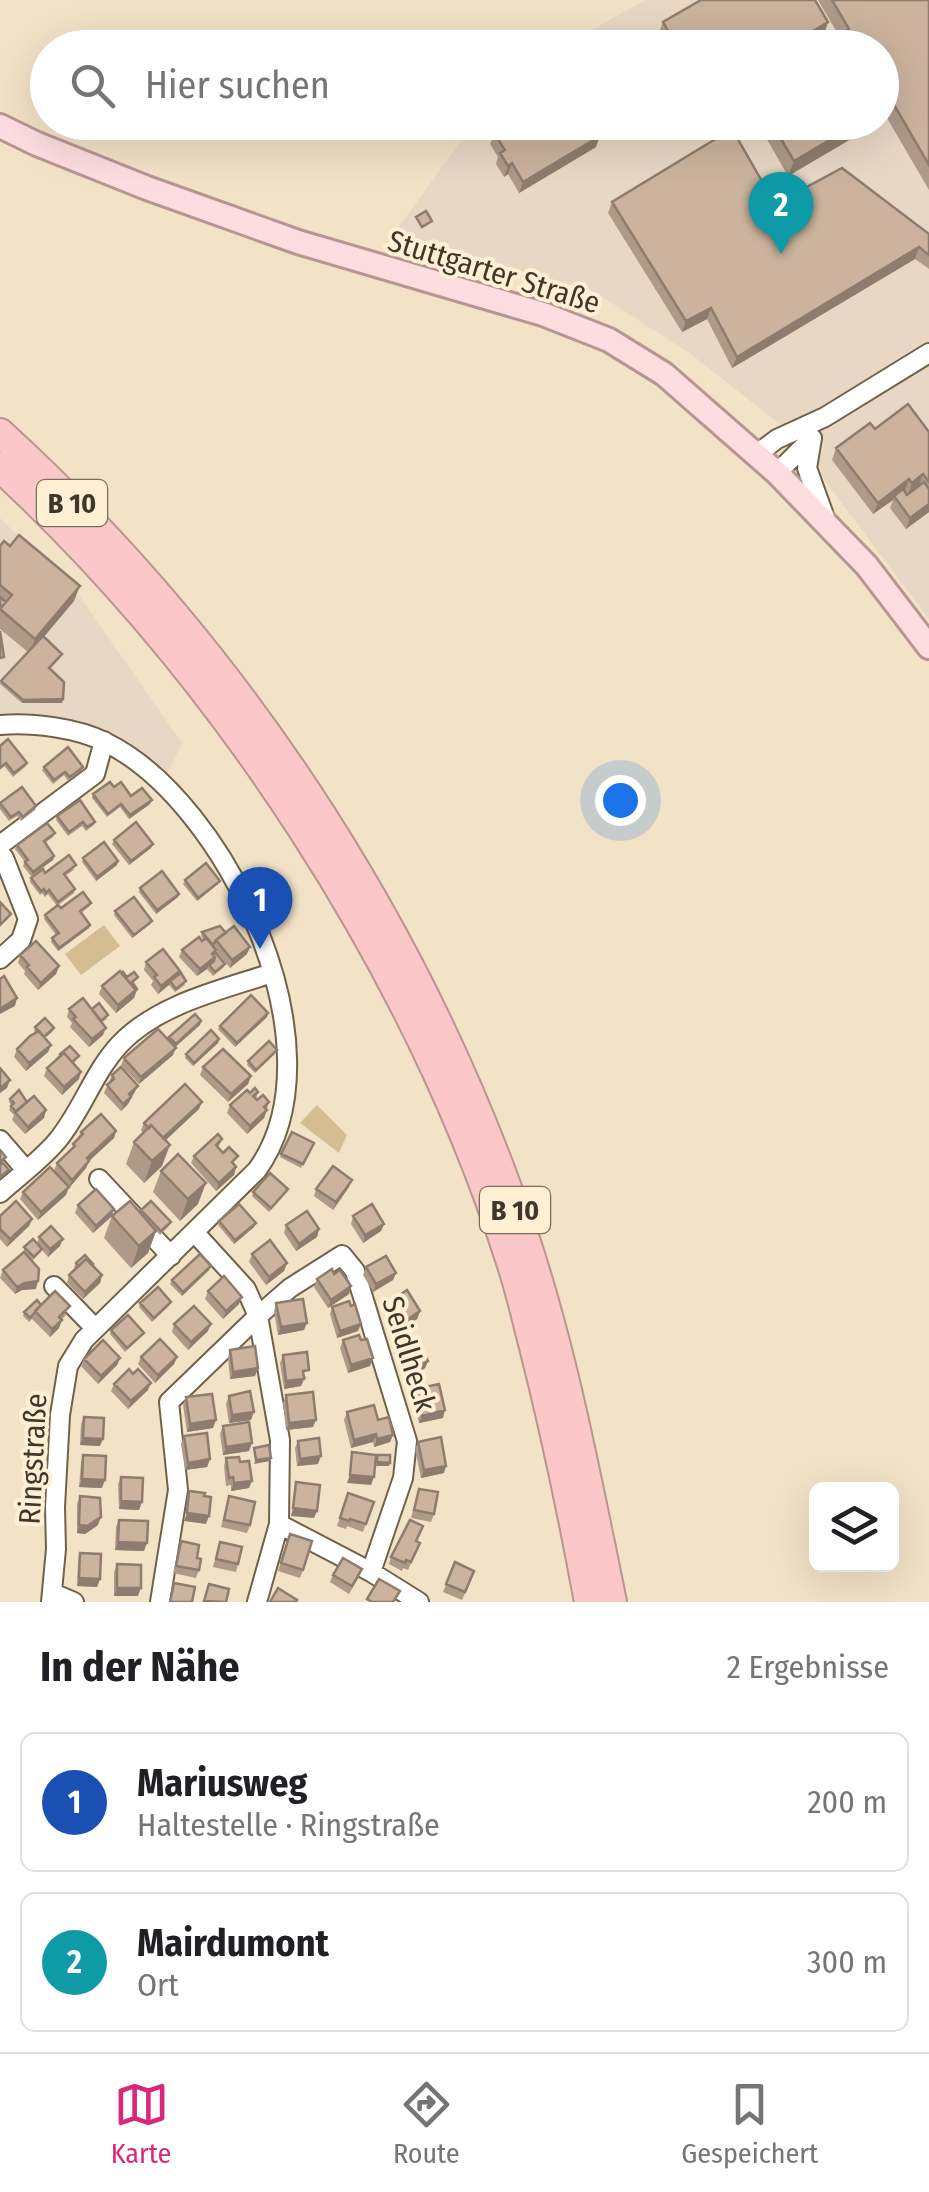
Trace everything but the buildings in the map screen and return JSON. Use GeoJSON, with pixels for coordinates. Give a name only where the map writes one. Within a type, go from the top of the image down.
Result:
{"type":"FeatureCollection","features":[{"type":"Feature","properties":{"kind":"highway","name":"B 10"},"geometry":{"type":"LineString","coordinates":[[0,434],[44,473],[128,562],[234,691],[320,811],[415,977],[476,1106],[530,1254],[565,1378],[612,1602]]}},
{"type":"Feature","properties":{"kind":"highway","name":"B 10"},"geometry":{"type":"LineString","coordinates":[[0,467],[99,566],[216,706],[338,885],[395,990],[456,1114],[512,1265],[563,1462],[589,1602]]}},
{"type":"Feature","properties":{"kind":"main road","name":"Stuttgarter Straße"},"geometry":{"type":"LineString","coordinates":[[0,126],[147,188],[298,242],[543,314],[609,340],[664,374],[777,473],[867,566],[929,647]]}},
{"type":"Feature","properties":{"kind":"street"},"geometry":{"type":"LineString","coordinates":[[757,454],[929,353]]}},
{"type":"Feature","properties":{"kind":"street"},"geometry":{"type":"LineString","coordinates":[[777,473],[812,438],[825,417]]}},
{"type":"Feature","properties":{"kind":"street"},"geometry":{"type":"LineString","coordinates":[[812,438],[807,468],[826,523]]}},
{"type":"Feature","properties":{"kind":"street","name":"Ringstraße"},"geometry":{"type":"LineString","coordinates":[[0,725],[53,727],[104,741],[163,782],[203,832],[255,919],[283,1016],[289,1064],[282,1117],[272,1146],[257,1170],[95,1328],[68,1366],[55,1507],[52,1598]]}},
{"type":"Feature","properties":{"kind":"street"},"geometry":{"type":"LineString","coordinates":[[0,845],[95,774],[104,741]]}},
{"type":"Feature","properties":{"kind":"street"},"geometry":{"type":"LineString","coordinates":[[0,853],[28,919],[21,940],[0,959]]}},
{"type":"Feature","properties":{"kind":"street"},"geometry":{"type":"LineString","coordinates":[[0,1193],[57,1141],[101,1067],[134,1032],[189,1002],[272,973]]}},
{"type":"Feature","properties":{"kind":"street"},"geometry":{"type":"LineString","coordinates":[[0,1140],[26,1170]]}},
{"type":"Feature","properties":{"kind":"street"},"geometry":{"type":"LineString","coordinates":[[99,1179],[171,1256]]}},
{"type":"Feature","properties":{"kind":"street"},"geometry":{"type":"LineString","coordinates":[[195,1233],[246,1290],[258,1316],[280,1440],[278,1524],[257,1602]]}},
{"type":"Feature","properties":{"kind":"street","name":"Seidlheck"},"geometry":{"type":"LineString","coordinates":[[258,1316],[290,1288],[342,1255],[356,1271],[406,1442],[403,1478],[371,1572]]}},
{"type":"Feature","properties":{"kind":"street"},"geometry":{"type":"LineString","coordinates":[[54,1286],[95,1328]]}},
{"type":"Feature","properties":{"kind":"street"},"geometry":{"type":"LineString","coordinates":[[160,1602],[178,1490],[169,1402],[258,1316]]}},
{"type":"Feature","properties":{"kind":"street"},"geometry":{"type":"LineString","coordinates":[[278,1524],[371,1572],[419,1602]]}},
{"type":"Feature","properties":{"kind":"street"},"geometry":{"type":"LineString","coordinates":[[52,1598],[74,1602]]}},
{"type":"Feature","properties":{"kind":"shaded area"},"geometry":{"type":"Polygon","coordinates":[[[645,0],[929,0],[929,619],[786,429],[691,354],[593,291],[484,260],[385,246],[462,140],[899,140],[899,30],[591,30],[645,0]]]}},
{"type":"Feature","properties":{"kind":"shaded area"},"geometry":{"type":"Polygon","coordinates":[[[0,518],[80,597],[182,743],[163,782],[104,741],[0,725],[0,518]]]}},
{"type":"Feature","properties":{"kind":"shaded area"},"geometry":{"type":"Polygon","coordinates":[[[104,925],[120,946],[81,975],[65,954],[104,925]]]}},
{"type":"Feature","properties":{"kind":"shaded area"},"geometry":{"type":"Polygon","coordinates":[[[317,1105],[347,1135],[339,1153],[300,1123],[317,1105]]]}},
{"type":"Feature","properties":{"kind":"place","name":"Mairdumont"},"geometry":{"type":"Point","coordinates":[781,254]}},
{"type":"Feature","properties":{"kind":"place","name":"Mariusweg"},"geometry":{"type":"Point","coordinates":[260,949]}}]}
